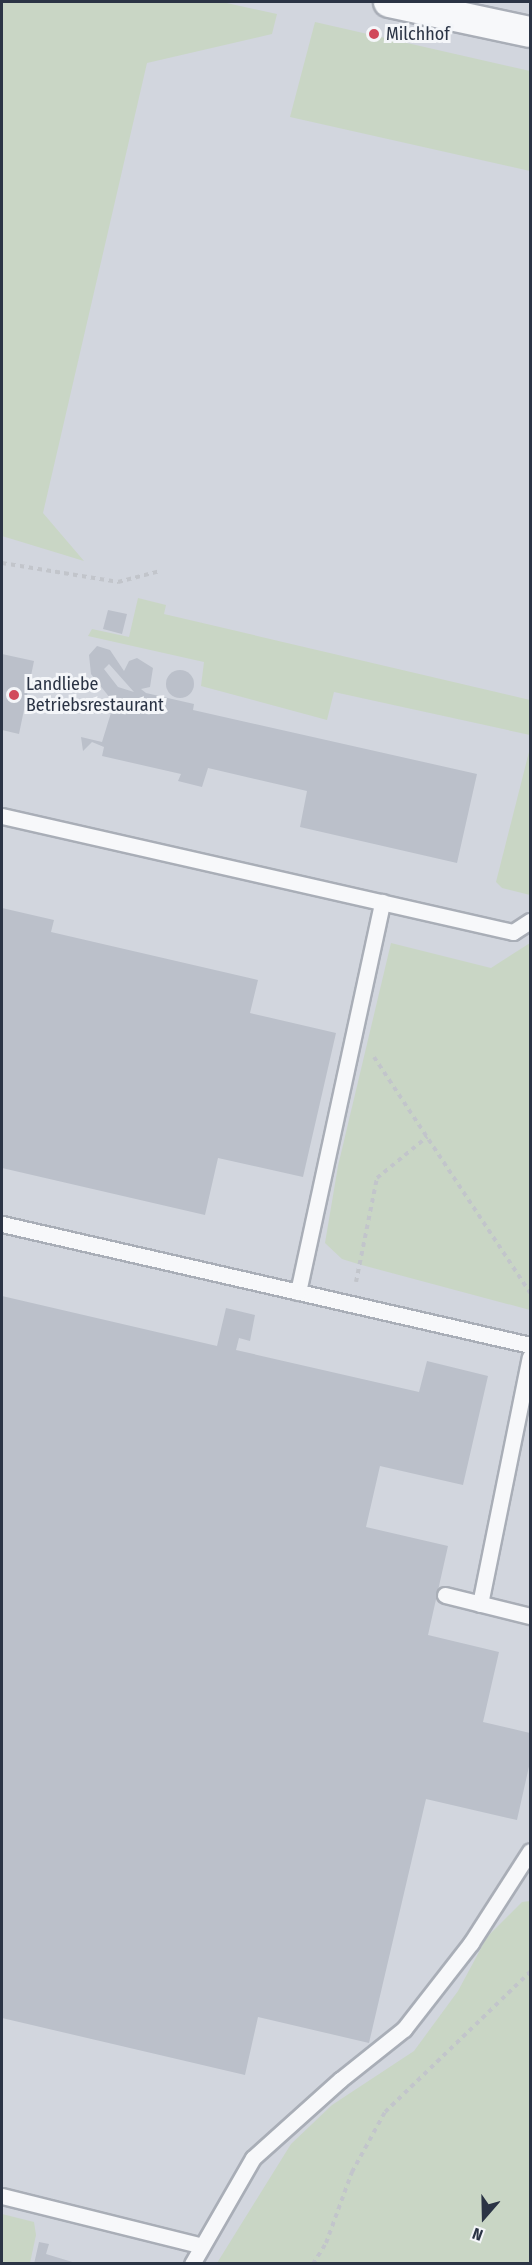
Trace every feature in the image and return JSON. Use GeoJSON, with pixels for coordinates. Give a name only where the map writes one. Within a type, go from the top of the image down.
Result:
{"type":"FeatureCollection","features":[{"type":"Feature","properties":{"kind":"street"},"geometry":{"type":"LineString","coordinates":[[389,2],[531,32]]}},
{"type":"Feature","properties":{"kind":"lane"},"geometry":{"type":"LineString","coordinates":[[2,816],[513,932],[531,921]]}},
{"type":"Feature","properties":{"kind":"lane"},"geometry":{"type":"LineString","coordinates":[[298,1292],[382,902]]}},
{"type":"Feature","properties":{"kind":"lane"},"geometry":{"type":"LineString","coordinates":[[2,1224],[531,1345]]}},
{"type":"Feature","properties":{"kind":"lane"},"geometry":{"type":"LineString","coordinates":[[480,1604],[531,1357]]}},
{"type":"Feature","properties":{"kind":"lane"},"geometry":{"type":"LineString","coordinates":[[445,1595],[531,1616]]}},
{"type":"Feature","properties":{"kind":"lane"},"geometry":{"type":"LineString","coordinates":[[192,2264],[253,2158],[340,2080],[405,2029],[514,1882],[531,1851]]}},
{"type":"Feature","properties":{"kind":"lane"},"geometry":{"type":"LineString","coordinates":[[514,1882],[531,1880]]}},
{"type":"Feature","properties":{"kind":"lane"},"geometry":{"type":"LineString","coordinates":[[2,2196],[202,2246]]}},
{"type":"Feature","properties":{"kind":"path"},"geometry":{"type":"LineString","coordinates":[[2,563],[118,582],[160,571]]}},
{"type":"Feature","properties":{"kind":"path"},"geometry":{"type":"LineString","coordinates":[[355,1029],[531,1293]]}},
{"type":"Feature","properties":{"kind":"path"},"geometry":{"type":"LineString","coordinates":[[352,1304],[376,1178],[427,1137]]}},
{"type":"Feature","properties":{"kind":"path"},"geometry":{"type":"LineString","coordinates":[[313,2264],[326,2243],[352,2172],[385,2112],[531,1972]]}},
{"type":"Feature","properties":{"kind":"shaded area"},"geometry":{"type":"Polygon","coordinates":[[[2,2],[530,2],[530,1951],[272,2263],[2,2264],[2,2]]]}},
{"type":"Feature","properties":{"kind":"green space"},"geometry":{"type":"Polygon","coordinates":[[[2,2],[222,2],[277,14],[272,34],[147,63],[43,513],[84,561],[2,536],[2,2]]]}},
{"type":"Feature","properties":{"kind":"green space"},"geometry":{"type":"Polygon","coordinates":[[[315,22],[530,71],[530,171],[290,117],[315,22]]]}},
{"type":"Feature","properties":{"kind":"green space"},"geometry":{"type":"Polygon","coordinates":[[[138,598],[166,605],[164,614],[530,700],[530,735],[334,692],[327,720],[201,686],[204,662],[88,636],[92,629],[129,637],[138,598]]]}},
{"type":"Feature","properties":{"kind":"green space"},"geometry":{"type":"Polygon","coordinates":[[[530,748],[530,895],[502,888],[496,882],[530,748]]]}},
{"type":"Feature","properties":{"kind":"green space"},"geometry":{"type":"Polygon","coordinates":[[[391,943],[491,968],[530,943],[530,1310],[342,1259],[325,1243],[338,1166],[391,943]]]}},
{"type":"Feature","properties":{"kind":"green space"},"geometry":{"type":"Polygon","coordinates":[[[530,1901],[530,2263],[217,2263],[291,2144],[332,2105],[414,2051],[458,1991],[487,1937],[522,1902],[530,1901]]]}},
{"type":"Feature","properties":{"kind":"green space"},"geometry":{"type":"Polygon","coordinates":[[[2,2214],[34,2222],[36,2235],[30,2263],[2,2263],[2,2214]]]}},
{"type":"Feature","properties":{"kind":"building"},"geometry":{"type":"Polygon","coordinates":[[[108,610],[127,614],[122,634],[103,629],[108,610]]]}},
{"type":"Feature","properties":{"kind":"building"},"geometry":{"type":"Polygon","coordinates":[[[97,646],[110,650],[124,671],[129,661],[137,658],[153,668],[150,687],[141,689],[146,693],[194,704],[193,710],[477,774],[457,863],[300,827],[307,791],[208,768],[202,787],[178,781],[181,774],[102,756],[104,747],[92,742],[83,751],[81,737],[102,742],[114,703],[91,674],[89,655],[97,646]],[[109,664],[104,669],[118,687],[134,692],[109,664]]]}},
{"type":"Feature","properties":{"kind":"building","name":"Landliebe Betriebsrestaurant"},"geometry":{"type":"Polygon","coordinates":[[[2,654],[34,661],[19,734],[2,730],[2,654]]]}},
{"type":"Feature","properties":{"kind":"building"},"geometry":{"type":"Polygon","coordinates":[[[180,670],[190,674],[194,684],[190,694],[180,698],[170,694],[166,684],[170,674],[180,670]]]}},
{"type":"Feature","properties":{"kind":"building"},"geometry":{"type":"Polygon","coordinates":[[[2,908],[54,920],[51,932],[258,980],[250,1013],[336,1033],[303,1177],[218,1158],[205,1215],[2,1168],[2,908]]]}},
{"type":"Feature","properties":{"kind":"building"},"geometry":{"type":"Polygon","coordinates":[[[2,1296],[217,1346],[226,1308],[255,1315],[250,1341],[239,1338],[236,1350],[419,1392],[427,1361],[488,1376],[463,1485],[380,1466],[366,1527],[448,1546],[428,1635],[499,1652],[483,1722],[530,1733],[530,1762],[517,1820],[426,1799],[369,2043],[258,2017],[245,2075],[2,2018],[2,1296]]]}},
{"type":"Feature","properties":{"kind":"building"},"geometry":{"type":"Polygon","coordinates":[[[39,2242],[49,2244],[46,2254],[79,2264],[34,2264],[39,2242]]]}},
{"type":"Feature","properties":{"kind":"place","name":"Milchhof"},"geometry":{"type":"Point","coordinates":[374,34]}},
{"type":"Feature","properties":{"kind":"place","name":"Landliebe Betriebsrestaurant"},"geometry":{"type":"Point","coordinates":[14,695]}}]}
